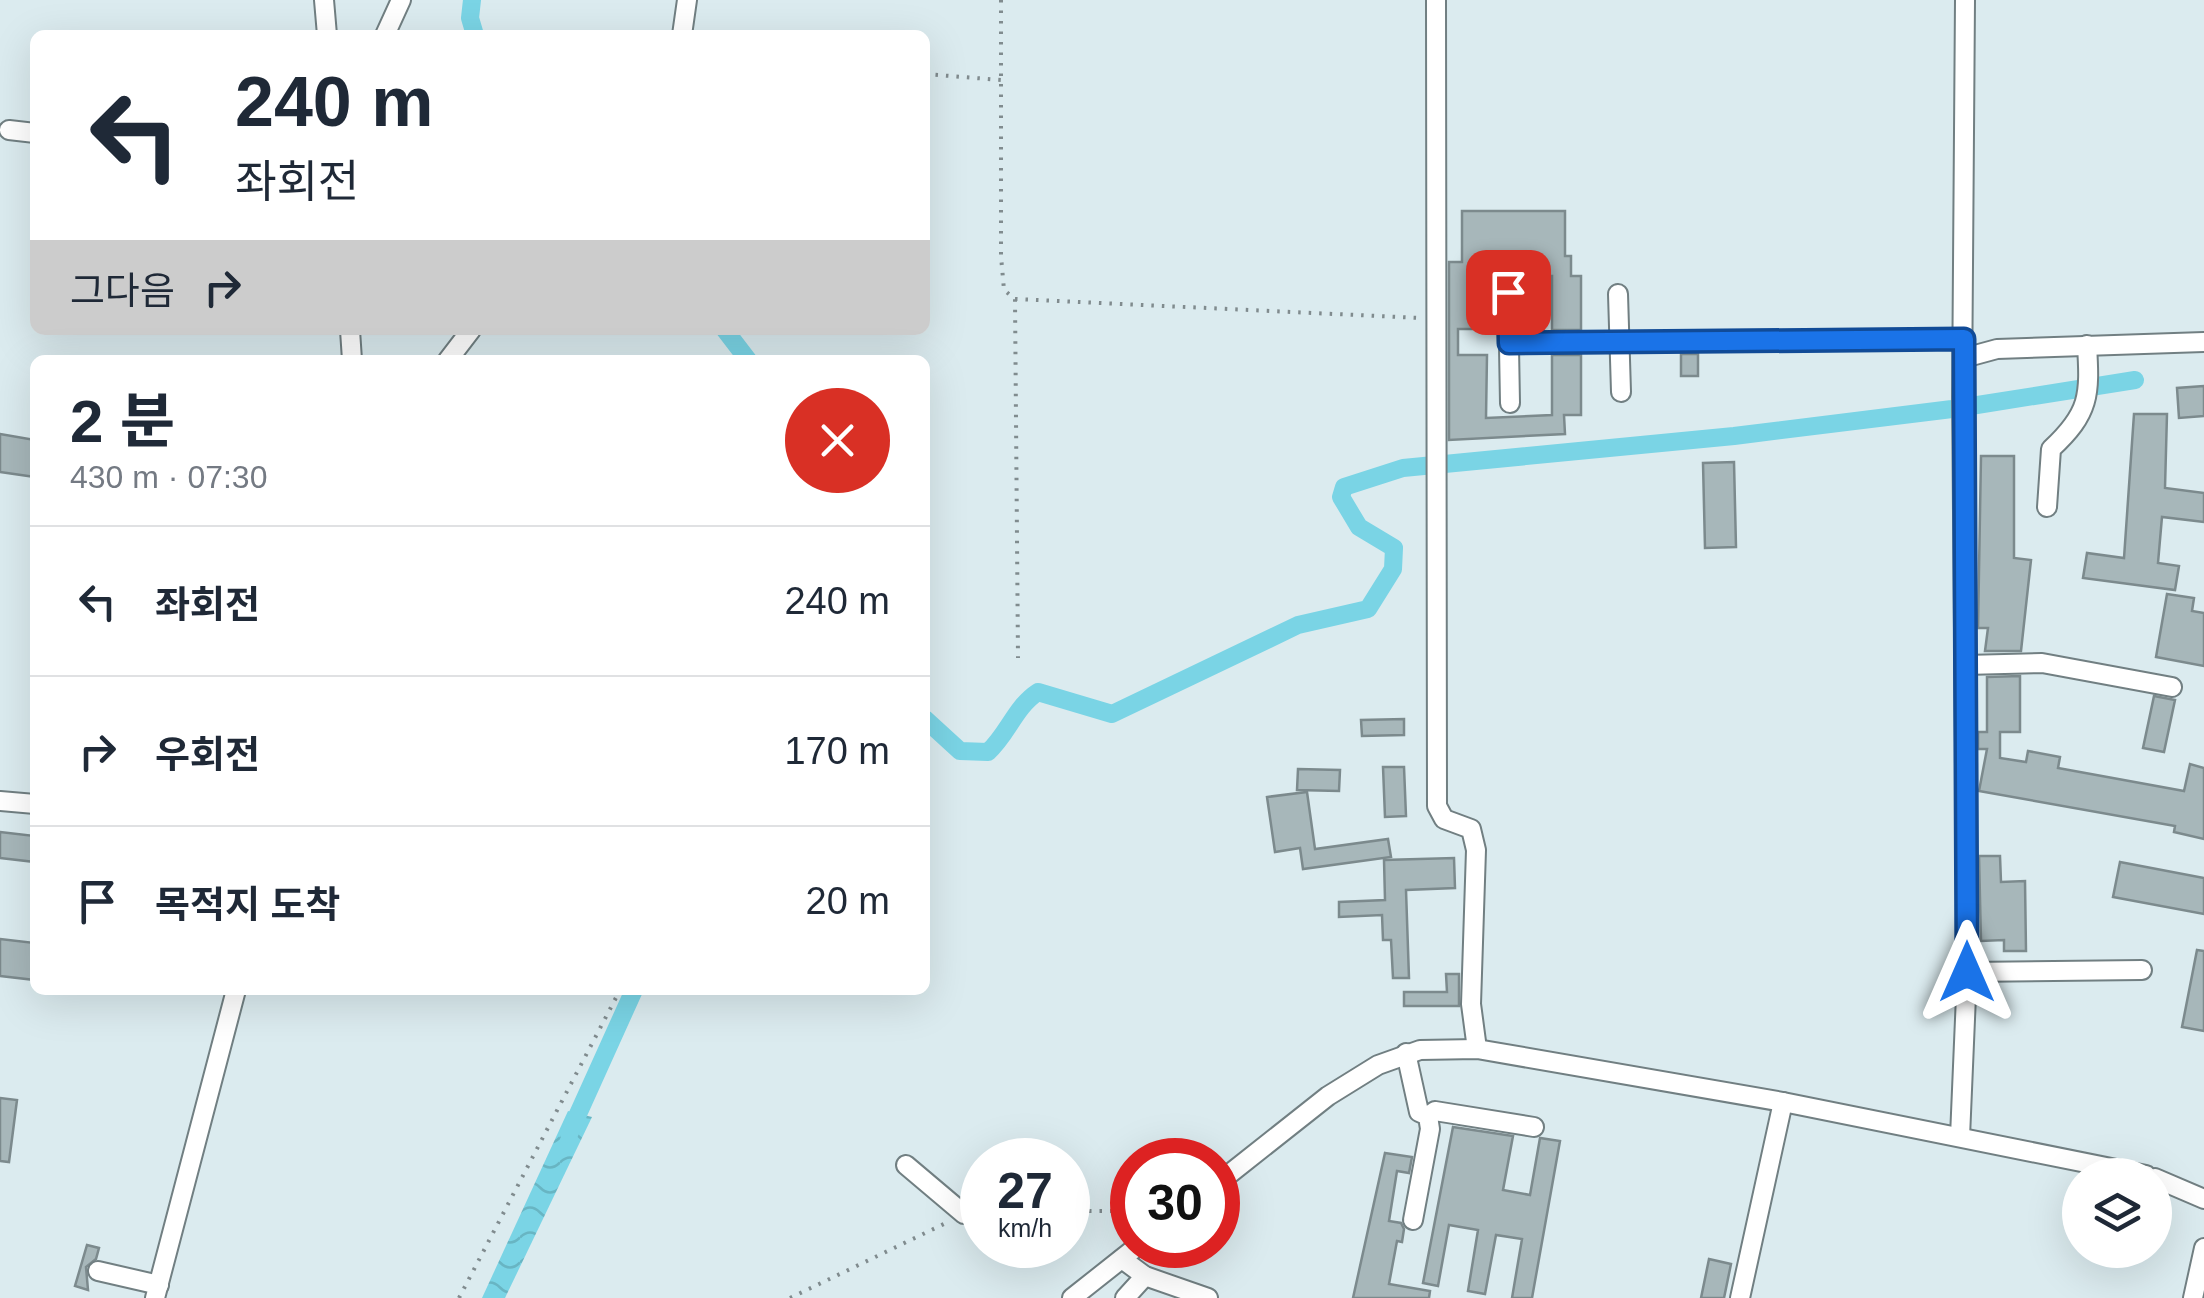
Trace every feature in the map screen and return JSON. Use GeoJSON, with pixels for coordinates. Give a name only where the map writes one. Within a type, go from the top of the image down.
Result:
{"type":"FeatureCollection","features":[{"type":"Feature","properties":{"kind":"street"},"geometry":{"type":"LineString","coordinates":[[324,0],[327,30]]}},
{"type":"Feature","properties":{"kind":"street"},"geometry":{"type":"LineString","coordinates":[[387,30],[401,0]]}},
{"type":"Feature","properties":{"kind":"street"},"geometry":{"type":"LineString","coordinates":[[683,30],[687,0]]}},
{"type":"Feature","properties":{"kind":"street"},"geometry":{"type":"LineString","coordinates":[[1436,0],[1437,806],[1444,820],[1471,828],[1476,850],[1471,1004],[1477,1048]]}},
{"type":"Feature","properties":{"kind":"street"},"geometry":{"type":"LineString","coordinates":[[1960,1136],[1967,972],[1962,397],[1965,0]]}},
{"type":"Feature","properties":{"kind":"street"},"geometry":{"type":"LineString","coordinates":[[8,130],[30,132]]}},
{"type":"Feature","properties":{"kind":"street"},"geometry":{"type":"LineString","coordinates":[[1508,292],[1510,404]]}},
{"type":"Feature","properties":{"kind":"street"},"geometry":{"type":"LineString","coordinates":[[1618,294],[1621,392]]}},
{"type":"Feature","properties":{"kind":"street"},"geometry":{"type":"LineString","coordinates":[[452,355],[467,335]]}},
{"type":"Feature","properties":{"kind":"street"},"geometry":{"type":"LineString","coordinates":[[1509,343],[1701,339],[1997,350],[2204,342]]}},
{"type":"Feature","properties":{"kind":"street"},"geometry":{"type":"LineString","coordinates":[[2047,507],[2051,449],[2071,431],[2090,399],[2087,344]]}},
{"type":"Feature","properties":{"kind":"street"},"geometry":{"type":"LineString","coordinates":[[1965,665],[2042,663],[2172,687]]}},
{"type":"Feature","properties":{"kind":"street"},"geometry":{"type":"LineString","coordinates":[[0,801],[30,804]]}},
{"type":"Feature","properties":{"kind":"street"},"geometry":{"type":"LineString","coordinates":[[1967,972],[2142,970]]}},
{"type":"Feature","properties":{"kind":"street"},"geometry":{"type":"LineString","coordinates":[[98,1271],[157,1291],[235,995]]}},
{"type":"Feature","properties":{"kind":"street"},"geometry":{"type":"LineString","coordinates":[[1240,1165],[1328,1096],[1406,1053],[1477,1048],[1783,1102],[2065,1158]]}},
{"type":"Feature","properties":{"kind":"street"},"geometry":{"type":"LineString","coordinates":[[1406,1053],[1420,1112],[1428,1116]]}},
{"type":"Feature","properties":{"kind":"street"},"geometry":{"type":"LineString","coordinates":[[1740,1298],[1783,1102]]}},
{"type":"Feature","properties":{"kind":"street"},"geometry":{"type":"LineString","coordinates":[[1428,1116],[1435,1111],[1534,1127]]}},
{"type":"Feature","properties":{"kind":"street"},"geometry":{"type":"LineString","coordinates":[[1413,1220],[1430,1129],[1428,1116]]}},
{"type":"Feature","properties":{"kind":"street"},"geometry":{"type":"LineString","coordinates":[[906,1165],[960,1211]]}},
{"type":"Feature","properties":{"kind":"street"},"geometry":{"type":"LineString","coordinates":[[2172,1185],[2204,1199]]}},
{"type":"Feature","properties":{"kind":"street"},"geometry":{"type":"LineString","coordinates":[[2193,1298],[2204,1248]]}},
{"type":"Feature","properties":{"kind":"street"},"geometry":{"type":"LineString","coordinates":[[1072,1298],[1110,1268]]}},
{"type":"Feature","properties":{"kind":"street"},"geometry":{"type":"LineString","coordinates":[[1135,1268],[1145,1276],[1208,1298]]}},
{"type":"Feature","properties":{"kind":"street"},"geometry":{"type":"LineString","coordinates":[[1126,1298],[1145,1276]]}},
{"type":"Feature","properties":{"kind":"path"},"geometry":{"type":"LineString","coordinates":[[1002,0],[1001,256],[1004,290],[1015,299],[1435,318]]}},
{"type":"Feature","properties":{"kind":"path"},"geometry":{"type":"LineString","coordinates":[[930,74],[1001,80]]}},
{"type":"Feature","properties":{"kind":"path"},"geometry":{"type":"LineString","coordinates":[[1015,299],[1018,658]]}},
{"type":"Feature","properties":{"kind":"path"},"geometry":{"type":"LineString","coordinates":[[459,1298],[617,995]]}},
{"type":"Feature","properties":{"kind":"path"},"geometry":{"type":"LineString","coordinates":[[790,1298],[960,1216]]}},
{"type":"Feature","properties":{"kind":"water"},"geometry":{"type":"Polygon","coordinates":[[[568,1111],[592,1117],[505,1298],[482,1298],[568,1111]]]}},
{"type":"Feature","properties":{"kind":"building"},"geometry":{"type":"Polygon","coordinates":[[[1462,211],[1565,211],[1565,256],[1571,256],[1571,276],[1581,276],[1581,330],[1552,330],[1552,276],[1486,276],[1486,329],[1458,329],[1458,355],[1487,355],[1486,418],[1552,415],[1552,355],[1581,355],[1581,415],[1564,415],[1565,434],[1449,440],[1449,262],[1462,262],[1462,211]]]}},
{"type":"Feature","properties":{"kind":"building"},"geometry":{"type":"Polygon","coordinates":[[[1681,354],[1698,354],[1698,376],[1681,376],[1681,354]]]}},
{"type":"Feature","properties":{"kind":"building"},"geometry":{"type":"Polygon","coordinates":[[[2204,386],[2204,416],[2179,418],[2177,388],[2204,386]]]}},
{"type":"Feature","properties":{"kind":"building"},"geometry":{"type":"Polygon","coordinates":[[[2134,414],[2167,414],[2165,488],[2204,493],[2204,522],[2162,517],[2158,563],[2179,566],[2175,590],[2083,578],[2087,553],[2124,558],[2134,414]]]}},
{"type":"Feature","properties":{"kind":"building"},"geometry":{"type":"Polygon","coordinates":[[[0,434],[30,439],[30,476],[0,472],[0,434]]]}},
{"type":"Feature","properties":{"kind":"building"},"geometry":{"type":"Polygon","coordinates":[[[1981,456],[2014,456],[2014,558],[2031,560],[2021,651],[1985,651],[1988,628],[1978,628],[1981,456]]]}},
{"type":"Feature","properties":{"kind":"building"},"geometry":{"type":"Polygon","coordinates":[[[1734,462],[1736,547],[1705,548],[1703,463],[1734,462]]]}},
{"type":"Feature","properties":{"kind":"building"},"geometry":{"type":"Polygon","coordinates":[[[2167,594],[2194,598],[2192,611],[2204,613],[2204,666],[2156,657],[2167,594]]]}},
{"type":"Feature","properties":{"kind":"building"},"geometry":{"type":"Polygon","coordinates":[[[2020,676],[2020,732],[2000,732],[2000,758],[2026,762],[2028,751],[2060,757],[2058,768],[2184,791],[2190,764],[2204,768],[2204,839],[2174,832],[2175,826],[1979,791],[1987,749],[1978,749],[1978,732],[1987,732],[1987,677],[2020,676]]]}},
{"type":"Feature","properties":{"kind":"building"},"geometry":{"type":"Polygon","coordinates":[[[2154,696],[2175,700],[2164,752],[2143,748],[2154,696]]]}},
{"type":"Feature","properties":{"kind":"building"},"geometry":{"type":"Polygon","coordinates":[[[1404,719],[1404,735],[1362,736],[1361,720],[1404,719]]]}},
{"type":"Feature","properties":{"kind":"building"},"geometry":{"type":"Polygon","coordinates":[[[1383,767],[1404,767],[1406,816],[1385,817],[1383,767]]]}},
{"type":"Feature","properties":{"kind":"building"},"geometry":{"type":"Polygon","coordinates":[[[1298,769],[1340,770],[1339,791],[1297,790],[1298,769]]]}},
{"type":"Feature","properties":{"kind":"building"},"geometry":{"type":"Polygon","coordinates":[[[1307,792],[1315,849],[1388,839],[1391,857],[1303,869],[1300,848],[1275,852],[1267,797],[1307,792]]]}},
{"type":"Feature","properties":{"kind":"building"},"geometry":{"type":"Polygon","coordinates":[[[0,832],[30,835],[30,861],[0,858],[0,832]]]}},
{"type":"Feature","properties":{"kind":"building"},"geometry":{"type":"Polygon","coordinates":[[[1979,856],[2000,856],[2001,882],[2025,881],[2026,951],[2004,951],[2004,940],[1981,941],[1979,856]]]}},
{"type":"Feature","properties":{"kind":"building"},"geometry":{"type":"Polygon","coordinates":[[[1454,858],[1455,888],[1406,890],[1409,978],[1393,978],[1391,940],[1383,940],[1382,915],[1339,917],[1339,902],[1385,900],[1384,860],[1454,858]]]}},
{"type":"Feature","properties":{"kind":"building"},"geometry":{"type":"Polygon","coordinates":[[[2120,862],[2204,878],[2204,914],[2113,897],[2120,862]]]}},
{"type":"Feature","properties":{"kind":"building"},"geometry":{"type":"Polygon","coordinates":[[[0,939],[30,942],[30,979],[0,976],[0,939]]]}},
{"type":"Feature","properties":{"kind":"building"},"geometry":{"type":"Polygon","coordinates":[[[2197,950],[2204,951],[2204,1031],[2182,1027],[2197,950]]]}},
{"type":"Feature","properties":{"kind":"building"},"geometry":{"type":"Polygon","coordinates":[[[1446,974],[1459,974],[1459,1006],[1404,1006],[1404,992],[1447,992],[1446,974]]]}},
{"type":"Feature","properties":{"kind":"building"},"geometry":{"type":"Polygon","coordinates":[[[0,1098],[17,1100],[9,1162],[0,1161],[0,1098]]]}},
{"type":"Feature","properties":{"kind":"building"},"geometry":{"type":"Polygon","coordinates":[[[1453,1127],[1513,1136],[1503,1190],[1530,1195],[1540,1138],[1560,1141],[1532,1298],[1512,1298],[1522,1239],[1496,1235],[1485,1294],[1468,1291],[1478,1230],[1449,1225],[1438,1286],[1423,1283],[1453,1127]]]}},
{"type":"Feature","properties":{"kind":"building"},"geometry":{"type":"Polygon","coordinates":[[[1385,1153],[1412,1157],[1409,1173],[1397,1171],[1389,1221],[1401,1223],[1404,1229],[1402,1242],[1397,1241],[1389,1284],[1430,1291],[1429,1298],[1353,1298],[1385,1153]]]}},
{"type":"Feature","properties":{"kind":"building"},"geometry":{"type":"Polygon","coordinates":[[[87,1245],[99,1248],[96,1259],[86,1267],[88,1290],[75,1286],[87,1245]]]}},
{"type":"Feature","properties":{"kind":"building"},"geometry":{"type":"Polygon","coordinates":[[[1709,1259],[1731,1264],[1724,1298],[1701,1298],[1709,1259]]]}},
{"type":"Feature","properties":{"kind":"waterway"},"geometry":{"type":"LineString","coordinates":[[472,0],[474,30]]}},
{"type":"Feature","properties":{"kind":"waterway"},"geometry":{"type":"LineString","coordinates":[[729,335],[744,355]]}},
{"type":"Feature","properties":{"kind":"waterway"},"geometry":{"type":"LineString","coordinates":[[930,724],[960,751],[988,752],[1023,705],[1038,692],[1112,714],[1298,625],[1368,609],[1393,569],[1394,548],[1359,527],[1341,497],[1344,487],[1403,468],[1734,436],[1952,409],[2135,380]]}},
{"type":"Feature","properties":{"kind":"waterway"},"geometry":{"type":"LineString","coordinates":[[569,1134],[632,995]]}},
{"type":"Feature","properties":{"kind":"route"},"geometry":{"type":"LineString","coordinates":[[1508,292],[1509,343],[1964,339],[1967,972]]}}]}
